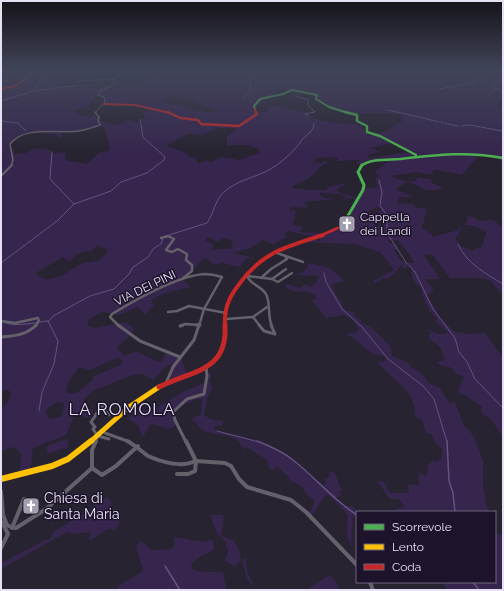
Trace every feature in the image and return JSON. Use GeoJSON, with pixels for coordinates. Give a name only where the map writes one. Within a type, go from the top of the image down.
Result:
{"type":"FeatureCollection","features":[{"type":"Feature","properties":{"kind":"street"},"geometry":{"type":"LineString","coordinates":[[104,98],[106,102],[104,104]]}},
{"type":"Feature","properties":{"kind":"street"},"geometry":{"type":"LineString","coordinates":[[1,176],[13,166],[14,162],[10,144],[14,138],[47,132],[74,132],[97,127],[100,124],[98,120],[99,117],[94,112],[104,104],[135,105],[166,111],[178,117],[197,120],[201,124],[236,126],[244,124],[257,114],[255,106],[260,100],[265,98]]}},
{"type":"Feature","properties":{"kind":"street"},"geometry":{"type":"LineString","coordinates":[[316,98],[320,103],[357,115],[357,121],[367,126],[368,133],[380,136],[418,156]]}},
{"type":"Feature","properties":{"kind":"street"},"geometry":{"type":"LineString","coordinates":[[1,479],[67,460],[103,432],[122,413],[153,390],[166,383],[179,380],[206,366],[220,353],[225,343],[227,334],[227,302],[254,266],[297,243],[332,232],[345,223],[354,205],[362,195],[364,185],[358,175],[358,170],[362,165],[418,156],[468,152],[503,158]]}},
{"type":"Feature","properties":{"kind":"street"},"geometry":{"type":"LineString","coordinates":[[162,238],[167,236],[173,238],[174,240],[166,250],[172,252],[178,249],[185,252],[187,255],[186,260],[193,266],[192,272],[182,277],[182,279]]}},
{"type":"Feature","properties":{"kind":"street"},"geometry":{"type":"LineString","coordinates":[[277,253],[302,262]]}},
{"type":"Feature","properties":{"kind":"street"},"geometry":{"type":"LineString","coordinates":[[261,278],[271,269],[287,260],[285,256]]}},
{"type":"Feature","properties":{"kind":"street"},"geometry":{"type":"LineString","coordinates":[[272,279],[279,272],[286,269]]}},
{"type":"Feature","properties":{"kind":"street","name":"VIA DEI PINI"},"geometry":{"type":"LineString","coordinates":[[180,357],[140,341],[119,324],[114,322],[110,317],[112,314],[125,306],[182,279],[209,274],[222,276],[204,309]]}},
{"type":"Feature","properties":{"kind":"street"},"geometry":{"type":"LineString","coordinates":[[247,276],[272,279],[280,282],[292,274]]}},
{"type":"Feature","properties":{"kind":"street"},"geometry":{"type":"LineString","coordinates":[[247,276],[249,281],[264,290],[268,297],[270,322],[275,334],[264,331],[253,317]]}},
{"type":"Feature","properties":{"kind":"street"},"geometry":{"type":"LineString","coordinates":[[168,312],[177,311],[189,306],[227,313]]}},
{"type":"Feature","properties":{"kind":"street"},"geometry":{"type":"LineString","coordinates":[[226,319],[253,317],[268,306]]}},
{"type":"Feature","properties":{"kind":"street"},"geometry":{"type":"LineString","coordinates":[[166,383],[173,367],[194,340],[204,309]]}},
{"type":"Feature","properties":{"kind":"street"},"geometry":{"type":"LineString","coordinates":[[1,321],[15,323],[38,319],[36,327],[30,331],[1,337]]}},
{"type":"Feature","properties":{"kind":"street"},"geometry":{"type":"LineString","coordinates":[[180,326],[185,324],[200,325]]}},
{"type":"Feature","properties":{"kind":"street"},"geometry":{"type":"LineString","coordinates":[[177,474],[188,474],[195,471],[196,461],[173,412],[187,399],[204,394],[207,376],[206,366]]}},
{"type":"Feature","properties":{"kind":"street"},"geometry":{"type":"LineString","coordinates":[[2,521],[7,527],[12,528],[21,526],[68,492],[92,468],[92,450],[96,444],[97,436],[93,429],[95,427],[91,422],[103,405]]}},
{"type":"Feature","properties":{"kind":"street"},"geometry":{"type":"LineString","coordinates":[[95,415],[103,408],[108,414]]}},
{"type":"Feature","properties":{"kind":"street"},"geometry":{"type":"LineString","coordinates":[[103,432],[119,436],[138,446],[151,457],[172,463],[190,464],[196,461],[225,463],[230,466],[247,487],[291,500],[306,512],[356,564]]}},
{"type":"Feature","properties":{"kind":"street"},"geometry":{"type":"LineString","coordinates":[[97,436],[109,439]]}},
{"type":"Feature","properties":{"kind":"street"},"geometry":{"type":"LineString","coordinates":[[92,468],[102,475],[116,466],[138,446]]}},
{"type":"Feature","properties":{"kind":"street"},"geometry":{"type":"LineString","coordinates":[[1,491],[2,521],[8,534],[1,548]]}},
{"type":"Feature","properties":{"kind":"street"},"geometry":{"type":"LineString","coordinates":[[12,528],[24,499]]}},
{"type":"Feature","properties":{"kind":"shaded area"},"geometry":{"type":"Polygon","coordinates":[[[1,98],[94,98],[94,100],[86,107],[75,110],[74,112],[83,116],[101,116],[100,120],[118,125],[124,123],[126,120],[122,118],[140,123],[141,119],[146,116],[142,113],[151,108],[135,105],[104,104],[104,98],[169,98],[162,102],[197,111],[212,112],[218,111],[180,98],[268,98],[262,99],[261,104],[256,106],[257,112],[267,112],[269,109],[267,106],[272,106],[307,112],[311,116],[324,121],[362,126],[368,136],[391,129],[396,124],[404,122],[399,114],[359,113],[357,115],[340,111],[323,104],[315,98],[503,98],[503,101],[498,101],[496,108],[503,109],[503,162],[500,161],[501,158],[479,155],[462,175],[438,170],[432,171],[434,175],[416,172],[390,176],[410,181],[417,181],[416,178],[433,180],[430,182],[444,188],[432,191],[407,182],[395,189],[413,197],[399,197],[397,203],[414,204],[415,207],[427,209],[422,228],[432,234],[432,237],[458,230],[460,226],[461,229],[456,237],[456,240],[459,242],[457,244],[473,251],[474,249],[482,247],[481,245],[484,244],[483,242],[486,231],[473,226],[460,224],[465,224],[468,219],[466,216],[474,217],[479,221],[487,221],[488,219],[497,222],[498,225],[503,227],[503,293],[498,293],[501,291],[488,280],[478,278],[450,278],[432,254],[424,255],[440,279],[425,279],[435,292],[430,290],[432,293],[427,295],[440,318],[456,333],[485,333],[503,358],[503,437],[490,418],[482,414],[482,407],[465,395],[460,394],[458,389],[464,377],[455,373],[452,368],[440,365],[437,362],[445,360],[440,347],[430,339],[428,335],[431,334],[428,330],[429,329],[435,333],[441,334],[446,334],[447,331],[435,321],[437,318],[430,312],[421,292],[421,286],[417,285],[412,277],[411,267],[407,266],[407,269],[403,268],[403,265],[398,268],[398,270],[389,278],[384,278],[375,283],[373,281],[394,270],[381,253],[356,244],[303,242],[310,239],[320,241],[320,239],[324,236],[322,235],[316,237],[287,231],[284,235],[287,236],[274,245],[263,240],[250,248],[233,253],[251,257],[245,260],[239,267],[223,263],[214,265],[206,258],[203,259],[190,274],[182,278],[191,287],[168,292],[151,300],[154,305],[145,315],[138,307],[119,315],[102,312],[88,320],[88,326],[94,328],[126,322],[134,329],[131,335],[118,346],[117,349],[125,356],[136,351],[161,363],[167,351],[180,357],[188,375],[176,379],[169,377],[175,364],[166,366],[153,380],[143,374],[133,375],[94,390],[83,400],[93,412],[91,418],[74,415],[66,435],[33,448],[30,471],[20,473],[21,454],[14,447],[1,451],[1,410],[9,400],[11,393],[8,390],[1,391],[1,98]],[[102,126],[81,131],[63,132],[61,134],[63,136],[60,138],[55,136],[55,134],[47,134],[47,132],[18,136],[10,143],[11,150],[14,150],[14,154],[26,153],[34,148],[49,150],[53,153],[65,152],[66,155],[64,158],[66,160],[87,164],[100,152],[109,151],[110,148],[105,129],[102,126]],[[217,128],[202,135],[188,134],[166,145],[187,154],[189,157],[195,158],[198,163],[206,161],[212,162],[221,157],[239,160],[259,153],[260,150],[244,145],[227,146],[227,137],[237,128],[217,128]],[[393,143],[365,149],[373,148],[380,152],[369,154],[368,156],[370,158],[407,152],[419,155],[393,143]],[[328,157],[315,159],[313,161],[320,163],[325,161],[328,163],[321,166],[308,179],[294,185],[292,188],[326,190],[328,187],[345,184],[347,185],[340,187],[336,191],[357,198],[361,194],[361,187],[378,188],[375,178],[378,176],[375,171],[387,162],[386,160],[363,165],[355,163],[361,160],[334,161],[338,160],[337,158],[328,157]],[[319,194],[325,198],[336,199],[304,202],[307,205],[307,208],[291,207],[289,210],[296,211],[293,225],[303,227],[299,232],[325,234],[342,225],[348,226],[351,224],[351,221],[348,220],[357,200],[353,198],[341,200],[347,197],[341,194],[319,194]],[[377,207],[369,211],[371,218],[377,226],[384,226],[378,212],[382,210],[381,208],[377,207]],[[208,237],[205,241],[214,244],[211,250],[234,248],[231,246],[233,244],[230,240],[225,238],[217,242],[208,237]],[[388,240],[390,243],[395,244],[398,248],[394,250],[402,262],[414,263],[412,258],[398,240],[388,240]],[[97,245],[91,252],[81,252],[73,257],[69,262],[63,257],[36,273],[47,279],[60,276],[83,263],[99,260],[108,250],[97,245]],[[117,358],[90,370],[79,367],[68,383],[66,392],[77,392],[94,379],[92,377],[122,364],[122,360],[117,358]],[[57,402],[46,410],[46,414],[50,419],[62,416],[64,403],[57,402]]]}},
{"type":"Feature","properties":{"kind":"shaded area"},"geometry":{"type":"Polygon","coordinates":[[[308,263],[330,268],[345,281],[332,284],[334,291],[345,310],[355,313],[354,315],[362,321],[360,323],[368,325],[376,332],[390,346],[391,355],[411,364],[409,366],[421,373],[429,383],[440,388],[449,403],[452,404],[454,400],[464,426],[470,431],[475,440],[483,461],[483,485],[488,511],[396,511],[397,508],[405,507],[399,499],[390,499],[378,482],[383,481],[390,493],[409,493],[408,485],[420,485],[418,478],[419,474],[422,473],[424,476],[427,475],[427,466],[433,460],[437,462],[441,459],[443,450],[435,443],[432,435],[426,433],[422,420],[414,416],[415,408],[413,401],[403,387],[379,364],[379,362],[386,361],[385,356],[374,354],[346,334],[356,332],[359,329],[352,319],[344,315],[326,318],[312,300],[316,299],[316,296],[305,291],[293,291],[286,288],[287,284],[300,288],[305,284],[310,287],[317,282],[317,279],[320,277],[317,275],[303,276],[294,274],[304,272],[308,263]]]}},
{"type":"Feature","properties":{"kind":"shaded area"},"geometry":{"type":"Polygon","coordinates":[[[211,372],[210,383],[213,387],[207,398],[204,415],[210,419],[223,421],[223,425],[214,426],[215,430],[249,438],[265,444],[299,465],[322,487],[326,484],[324,480],[329,477],[331,471],[335,473],[338,484],[343,491],[337,491],[341,494],[340,497],[334,497],[343,507],[353,506],[355,509],[356,517],[354,515],[353,517],[351,547],[347,536],[348,515],[328,494],[310,516],[308,514],[313,507],[314,500],[306,494],[302,487],[290,480],[288,476],[279,469],[279,467],[276,467],[273,471],[269,468],[267,460],[246,447],[244,450],[237,440],[232,437],[203,430],[195,421],[192,421],[193,418],[201,414],[202,399],[196,399],[174,410],[177,423],[172,429],[151,424],[142,438],[139,426],[128,419],[138,409],[152,411],[181,393],[206,382],[207,374],[211,372]]]}},
{"type":"Feature","properties":{"kind":"shaded area"},"geometry":{"type":"Polygon","coordinates":[[[68,439],[68,447],[47,454],[47,446],[68,439]]]}},
{"type":"Feature","properties":{"kind":"shaded area"},"geometry":{"type":"Polygon","coordinates":[[[107,497],[111,502],[109,515],[113,517],[118,515],[122,517],[118,526],[114,530],[111,530],[111,528],[108,529],[89,541],[90,532],[75,534],[67,532],[1,569],[1,563],[45,540],[50,539],[54,531],[88,512],[93,506],[107,497]]]}},
{"type":"Feature","properties":{"kind":"shaded area"},"geometry":{"type":"Polygon","coordinates":[[[210,515],[224,515],[221,536],[233,540],[239,550],[241,560],[247,558],[247,570],[256,589],[247,579],[242,560],[234,566],[225,561],[228,551],[225,541],[217,533],[210,515]]]}},
{"type":"Feature","properties":{"kind":"shaded area"},"geometry":{"type":"Polygon","coordinates":[[[496,533],[503,535],[503,590],[447,590],[443,583],[496,583],[496,533]]]}},
{"type":"Feature","properties":{"kind":"shaded area"},"geometry":{"type":"Polygon","coordinates":[[[174,537],[203,542],[213,539],[214,550],[198,558],[191,564],[192,569],[202,572],[223,572],[226,587],[225,590],[116,590],[122,584],[143,570],[136,546],[140,542],[144,543],[151,550],[171,549],[174,545],[174,537]]]}},
{"type":"Feature","properties":{"kind":"shaded area"},"geometry":{"type":"Polygon","coordinates":[[[329,575],[334,579],[340,590],[307,590],[329,575]]]}},
{"type":"Feature","properties":{"kind":"waterway"},"geometry":{"type":"LineString","coordinates":[[1,101],[12,98]]}},
{"type":"Feature","properties":{"kind":"waterway"},"geometry":{"type":"LineString","coordinates":[[300,98],[308,100],[308,105],[315,112],[305,114],[308,116]]}},
{"type":"Feature","properties":{"kind":"waterway"},"geometry":{"type":"LineString","coordinates":[[388,110],[401,113]]}},
{"type":"Feature","properties":{"kind":"waterway"},"geometry":{"type":"LineString","coordinates":[[402,113],[414,116]]}},
{"type":"Feature","properties":{"kind":"waterway"},"geometry":{"type":"LineString","coordinates":[[415,116],[439,122]]}},
{"type":"Feature","properties":{"kind":"waterway"},"geometry":{"type":"LineString","coordinates":[[74,204],[111,191],[121,182],[147,173],[164,160],[165,157],[143,137],[140,119]]}},
{"type":"Feature","properties":{"kind":"waterway"},"geometry":{"type":"LineString","coordinates":[[1,121],[18,123],[26,131]]}},
{"type":"Feature","properties":{"kind":"waterway"},"geometry":{"type":"LineString","coordinates":[[301,141],[313,129],[314,123]]}},
{"type":"Feature","properties":{"kind":"waterway"},"geometry":{"type":"LineString","coordinates":[[448,124],[458,126]]}},
{"type":"Feature","properties":{"kind":"waterway"},"geometry":{"type":"LineString","coordinates":[[461,126],[469,125],[503,131]]}},
{"type":"Feature","properties":{"kind":"waterway"},"geometry":{"type":"LineString","coordinates":[[169,235],[207,223],[219,198],[225,191],[234,185],[265,172],[280,163],[301,142]]}},
{"type":"Feature","properties":{"kind":"waterway"},"geometry":{"type":"LineString","coordinates":[[52,152],[50,179],[74,204]]}},
{"type":"Feature","properties":{"kind":"waterway"},"geometry":{"type":"LineString","coordinates":[[379,180],[382,192],[380,205]]}},
{"type":"Feature","properties":{"kind":"waterway"},"geometry":{"type":"LineString","coordinates":[[1,263],[57,221],[74,204]]}},
{"type":"Feature","properties":{"kind":"waterway"},"geometry":{"type":"LineString","coordinates":[[380,206],[387,215],[387,233],[407,264]]}},
{"type":"Feature","properties":{"kind":"waterway"},"geometry":{"type":"LineString","coordinates":[[48,321],[53,316],[90,296],[114,289],[130,273],[132,268],[148,257],[154,248],[161,244],[163,238]]}},
{"type":"Feature","properties":{"kind":"waterway"},"geometry":{"type":"LineString","coordinates":[[458,244],[471,263],[503,284]]}},
{"type":"Feature","properties":{"kind":"waterway"},"geometry":{"type":"LineString","coordinates":[[409,265],[415,272],[433,309],[455,338],[459,352],[467,362],[475,379],[503,408]]}},
{"type":"Feature","properties":{"kind":"waterway"},"geometry":{"type":"LineString","coordinates":[[324,273],[326,282],[342,309],[362,327],[388,359],[423,386],[434,399],[447,442]]}},
{"type":"Feature","properties":{"kind":"waterway"},"geometry":{"type":"LineString","coordinates":[[3,322],[20,325],[48,321]]}},
{"type":"Feature","properties":{"kind":"waterway"},"geometry":{"type":"LineString","coordinates":[[39,411],[42,392],[54,364],[58,341],[48,321]]}},
{"type":"Feature","properties":{"kind":"waterway"},"geometry":{"type":"LineString","coordinates":[[217,431],[259,442]]}},
{"type":"Feature","properties":{"kind":"waterway"},"geometry":{"type":"LineString","coordinates":[[257,441],[276,449],[289,457],[356,514]]}},
{"type":"Feature","properties":{"kind":"waterway"},"geometry":{"type":"LineString","coordinates":[[447,441],[449,481],[453,493],[455,511]]}},
{"type":"Feature","properties":{"kind":"waterway"},"geometry":{"type":"LineString","coordinates":[[165,566],[180,590]]}},
{"type":"Feature","properties":{"kind":"waterway"},"geometry":{"type":"LineString","coordinates":[[474,583],[479,590]]}},
{"type":"Feature","properties":{"kind":"traffic: fast"},"geometry":{"type":"LineString","coordinates":[[255,109],[254,106],[260,99],[267,98]]}},
{"type":"Feature","properties":{"kind":"traffic: fast"},"geometry":{"type":"LineString","coordinates":[[316,98],[316,99],[329,107],[357,115],[357,121],[367,126],[367,132],[380,136],[416,155]]}},
{"type":"Feature","properties":{"kind":"traffic: fast"},"geometry":{"type":"LineString","coordinates":[[342,226],[364,187],[358,172],[362,165],[380,160],[464,153],[490,155],[503,158]]}},
{"type":"Feature","properties":{"kind":"traffic: slow"},"geometry":{"type":"LineString","coordinates":[[1,479],[52,466],[68,459],[129,407],[159,387]]}},
{"type":"Feature","properties":{"kind":"traffic: jam"},"geometry":{"type":"LineString","coordinates":[[104,104],[135,105],[167,111],[180,118],[198,120],[201,124],[239,126],[257,114],[255,109]]}},
{"type":"Feature","properties":{"kind":"traffic: jam"},"geometry":{"type":"LineString","coordinates":[[159,387],[206,367],[219,355],[225,341],[225,311],[227,303],[252,268],[267,256],[280,249],[327,234],[342,226]]}},
{"type":"Feature","properties":{"kind":"place","name":"Cappella dei Landi"},"geometry":{"type":"Point","coordinates":[347,224]}},
{"type":"Feature","properties":{"kind":"place","name":"Chiesa di Santa Maria"},"geometry":{"type":"Point","coordinates":[31,506]}},
{"type":"Feature","properties":{"kind":"district","name":"LA ROMOLA"},"geometry":{"type":"Point","coordinates":[122,409]}}]}
